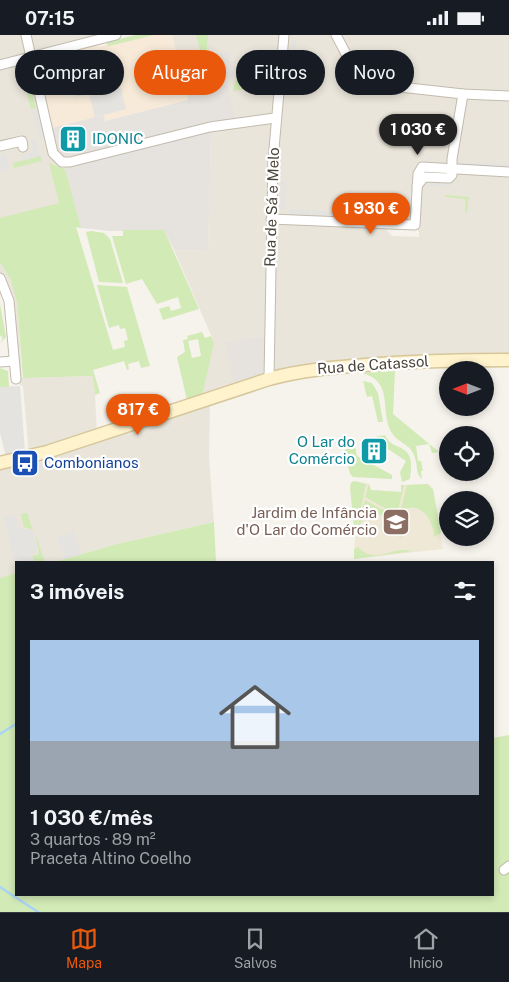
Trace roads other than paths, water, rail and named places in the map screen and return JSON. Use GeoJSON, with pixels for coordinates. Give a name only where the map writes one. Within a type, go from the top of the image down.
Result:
{"type":"FeatureCollection","features":[{"type":"Feature","properties":{"kind":"main road","name":"Rua de Catassol"},"geometry":{"type":"LineString","coordinates":[[0,463],[47,452],[268,379],[325,368],[433,360],[509,360]]}},
{"type":"Feature","properties":{"kind":"street"},"geometry":{"type":"LineString","coordinates":[[26,35],[29,50]]}},
{"type":"Feature","properties":{"kind":"street"},"geometry":{"type":"LineString","coordinates":[[57,50],[116,35]]}},
{"type":"Feature","properties":{"kind":"street","name":"Rua de Sá e Melo"},"geometry":{"type":"LineString","coordinates":[[268,379],[275,119],[284,35]]}},
{"type":"Feature","properties":{"kind":"street"},"geometry":{"type":"LineString","coordinates":[[336,35],[362,81],[463,94],[509,96]]}},
{"type":"Feature","properties":{"kind":"street"},"geometry":{"type":"LineString","coordinates":[[0,65],[15,61]]}},
{"type":"Feature","properties":{"kind":"street"},"geometry":{"type":"LineString","coordinates":[[452,168],[463,94]]}},
{"type":"Feature","properties":{"kind":"street"},"geometry":{"type":"LineString","coordinates":[[39,95],[53,153],[64,162],[222,125],[275,119]]}},
{"type":"Feature","properties":{"kind":"street"},"geometry":{"type":"LineString","coordinates":[[0,146],[22,141],[23,147]]}},
{"type":"Feature","properties":{"kind":"street"},"geometry":{"type":"LineString","coordinates":[[271,219],[415,225],[418,172],[422,167],[509,171]]}},
{"type":"Feature","properties":{"kind":"street"},"geometry":{"type":"LineString","coordinates":[[0,278],[9,301],[16,379]]}},
{"type":"Feature","properties":{"kind":"street"},"geometry":{"type":"LineString","coordinates":[[0,362],[14,361]]}},
{"type":"Feature","properties":{"kind":"waterway"},"geometry":{"type":"LineString","coordinates":[[0,734],[15,725]]}},
{"type":"Feature","properties":{"kind":"waterway"},"geometry":{"type":"LineString","coordinates":[[0,887],[38,912]]}},
{"type":"Feature","properties":{"kind":"place","name":"IDONIC"},"geometry":{"type":"Point","coordinates":[73,139]}},
{"type":"Feature","properties":{"kind":"place","name":"O Lar do Comércio"},"geometry":{"type":"Point","coordinates":[374,451]}},
{"type":"Feature","properties":{"kind":"place","name":"Combonianos"},"geometry":{"type":"Point","coordinates":[25,463]}},
{"type":"Feature","properties":{"kind":"place","name":"Jardim de Infância d'O Lar do Comércio"},"geometry":{"type":"Point","coordinates":[396,522]}}]}
